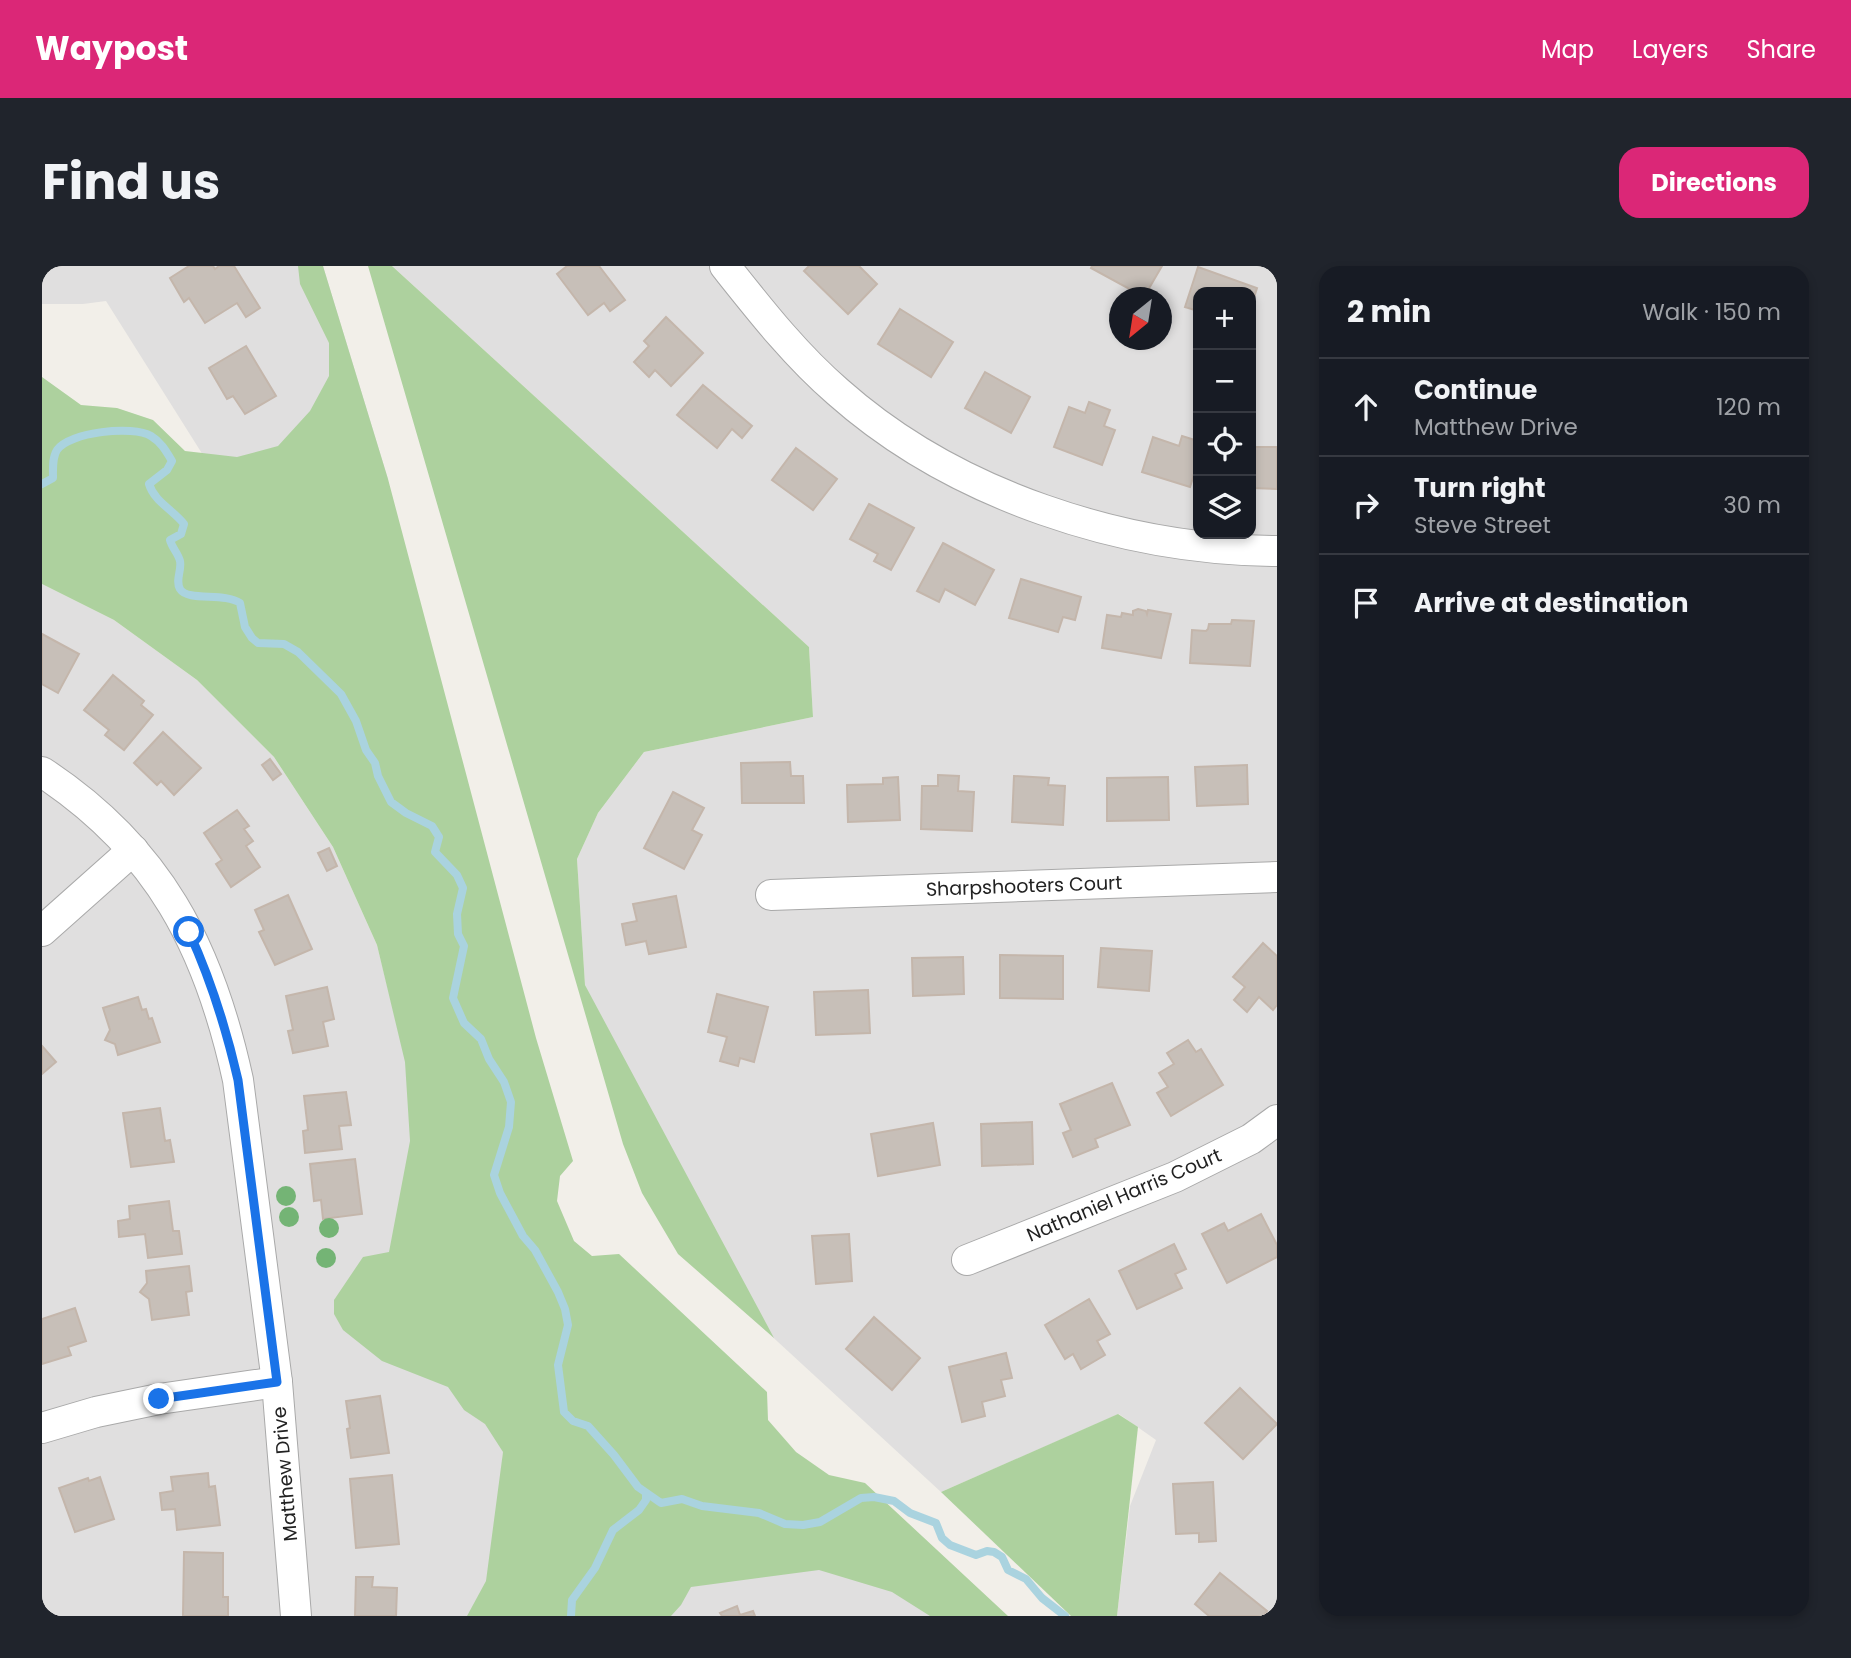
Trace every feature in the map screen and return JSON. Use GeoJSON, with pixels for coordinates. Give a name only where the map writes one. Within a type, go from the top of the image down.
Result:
{"type":"FeatureCollection","features":[{"type":"Feature","properties":{"kind":"street"},"geometry":{"type":"LineString","coordinates":[[725,266],[775,328],[830,386],[884,429],[933,459],[1000,493],[1059,516],[1121,533],[1183,544],[1246,551],[1277,551]]}},
{"type":"Feature","properties":{"kind":"street","name":"Matthew Drive"},"geometry":{"type":"LineString","coordinates":[[42,772],[99,815],[133,850],[164,890],[189,932],[211,981],[228,1035],[238,1080],[277,1382],[296,1616]]}},
{"type":"Feature","properties":{"kind":"street"},"geometry":{"type":"LineString","coordinates":[[42,931],[133,850]]}},
{"type":"Feature","properties":{"kind":"street","name":"Sharpshooters Court"},"geometry":{"type":"LineString","coordinates":[[771,895],[1277,877]]}},
{"type":"Feature","properties":{"kind":"street","name":"Nathaniel Harris Court"},"geometry":{"type":"LineString","coordinates":[[967,1260],[1175,1177],[1251,1139],[1277,1120]]}},
{"type":"Feature","properties":{"kind":"street"},"geometry":{"type":"LineString","coordinates":[[42,1428],[96,1412],[159,1399],[277,1382]]}},
{"type":"Feature","properties":{"kind":"shaded area"},"geometry":{"type":"Polygon","coordinates":[[[42,266],[323,266],[388,479],[213,471],[106,301],[42,304],[42,266]]]}},
{"type":"Feature","properties":{"kind":"shaded area"},"geometry":{"type":"Polygon","coordinates":[[[392,266],[1277,266],[1277,1616],[1117,1616],[1130,1506],[1156,1440],[1119,1414],[941,1492],[728,1296],[585,985],[577,859],[598,813],[644,752],[813,717],[809,647],[392,266]]]}},
{"type":"Feature","properties":{"kind":"shaded area"},"geometry":{"type":"Polygon","coordinates":[[[42,584],[114,620],[197,680],[274,757],[333,847],[377,945],[503,1452],[489,1616],[42,1616],[42,584]]]}},
{"type":"Feature","properties":{"kind":"shaded area"},"geometry":{"type":"Polygon","coordinates":[[[786,1550],[929,1601],[937,1616],[638,1616],[683,1575],[786,1550]]]}},
{"type":"Feature","properties":{"kind":"green space"},"geometry":{"type":"Polygon","coordinates":[[[298,266],[323,266],[388,479],[536,1038],[573,1161],[560,1176],[557,1201],[574,1241],[592,1256],[619,1254],[767,1392],[768,1420],[796,1452],[829,1475],[865,1483],[1008,1616],[930,1616],[892,1592],[819,1570],[691,1587],[671,1616],[467,1616],[486,1581],[503,1452],[485,1424],[464,1410],[448,1387],[382,1361],[343,1330],[334,1314],[334,1300],[363,1257],[389,1252],[410,1141],[405,1062],[377,945],[333,847],[274,757],[197,680],[114,620],[42,584],[42,377],[81,405],[117,408],[153,420],[185,451],[237,457],[278,446],[310,411],[329,376],[329,343],[300,284],[298,266]]]}},
{"type":"Feature","properties":{"kind":"green space"},"geometry":{"type":"Polygon","coordinates":[[[368,266],[392,266],[809,647],[813,717],[644,752],[598,813],[577,859],[585,985],[774,1338],[678,1254],[642,1193],[623,1144],[368,266]]]}},
{"type":"Feature","properties":{"kind":"green space"},"geometry":{"type":"Polygon","coordinates":[[[1118,1414],[1138,1427],[1117,1616],[1071,1616],[941,1492],[1118,1414]]]}},
{"type":"Feature","properties":{"kind":"building"},"geometry":{"type":"Polygon","coordinates":[[[189,266],[213,266],[215,269],[219,266],[234,266],[260,308],[246,317],[237,303],[205,323],[189,298],[184,302],[170,278],[189,266]]]}},
{"type":"Feature","properties":{"kind":"building"},"geometry":{"type":"Polygon","coordinates":[[[567,266],[599,266],[625,300],[610,311],[604,303],[588,315],[557,274],[567,266]]]}},
{"type":"Feature","properties":{"kind":"building"},"geometry":{"type":"Polygon","coordinates":[[[809,266],[859,266],[877,284],[848,314],[804,271],[809,266]]]}},
{"type":"Feature","properties":{"kind":"building"},"geometry":{"type":"Polygon","coordinates":[[[1162,266],[1150,287],[1126,287],[1091,268],[1162,266]]]}},
{"type":"Feature","properties":{"kind":"building"},"geometry":{"type":"Polygon","coordinates":[[[1198,267],[1254,287],[1193,287],[1193,309],[1185,307],[1198,267]]]}},
{"type":"Feature","properties":{"kind":"building"},"geometry":{"type":"Polygon","coordinates":[[[900,309],[953,342],[931,377],[878,344],[900,309]]]}},
{"type":"Feature","properties":{"kind":"building"},"geometry":{"type":"Polygon","coordinates":[[[666,317],[703,353],[671,386],[655,370],[649,377],[634,362],[649,346],[644,341],[666,317]]]}},
{"type":"Feature","properties":{"kind":"building"},"geometry":{"type":"Polygon","coordinates":[[[246,346],[276,396],[245,414],[233,396],[227,399],[209,368],[246,346]]]}},
{"type":"Feature","properties":{"kind":"building"},"geometry":{"type":"Polygon","coordinates":[[[985,372],[1030,397],[1011,433],[965,408],[985,372]]]}},
{"type":"Feature","properties":{"kind":"building"},"geometry":{"type":"Polygon","coordinates":[[[703,385],[752,426],[742,438],[732,429],[717,448],[677,415],[703,385]]]}},
{"type":"Feature","properties":{"kind":"building"},"geometry":{"type":"Polygon","coordinates":[[[1089,402],[1110,410],[1104,426],[1115,430],[1102,465],[1054,447],[1069,407],[1085,413],[1089,402]]]}},
{"type":"Feature","properties":{"kind":"building"},"geometry":{"type":"Polygon","coordinates":[[[1182,436],[1193,439],[1193,478],[1190,487],[1142,472],[1153,437],[1179,446],[1182,436]]]}},
{"type":"Feature","properties":{"kind":"building"},"geometry":{"type":"Polygon","coordinates":[[[1256,447],[1277,447],[1277,489],[1256,488],[1256,447]]]}},
{"type":"Feature","properties":{"kind":"building"},"geometry":{"type":"Polygon","coordinates":[[[796,448],[837,479],[813,510],[772,480],[796,448]]]}},
{"type":"Feature","properties":{"kind":"building"},"geometry":{"type":"Polygon","coordinates":[[[869,504],[914,528],[891,570],[874,561],[878,554],[850,539],[869,504]]]}},
{"type":"Feature","properties":{"kind":"building"},"geometry":{"type":"Polygon","coordinates":[[[943,543],[994,570],[975,605],[945,589],[939,602],[917,591],[943,543]]]}},
{"type":"Feature","properties":{"kind":"building"},"geometry":{"type":"Polygon","coordinates":[[[1021,579],[1081,597],[1075,620],[1063,617],[1058,632],[1009,618],[1021,579]]]}},
{"type":"Feature","properties":{"kind":"building"},"geometry":{"type":"Polygon","coordinates":[[[1148,610],[1171,614],[1161,658],[1102,648],[1107,615],[1133,615],[1133,611],[1146,611],[1147,614],[1148,610]]]}},
{"type":"Feature","properties":{"kind":"building"},"geometry":{"type":"Polygon","coordinates":[[[1232,620],[1254,621],[1250,666],[1190,663],[1192,630],[1206,631],[1209,624],[1231,624],[1232,620]]]}},
{"type":"Feature","properties":{"kind":"building"},"geometry":{"type":"Polygon","coordinates":[[[42,634],[79,654],[58,693],[42,684],[42,634]]]}},
{"type":"Feature","properties":{"kind":"building"},"geometry":{"type":"Polygon","coordinates":[[[113,675],[144,701],[141,705],[153,715],[124,750],[105,735],[109,730],[84,710],[113,675]]]}},
{"type":"Feature","properties":{"kind":"building"},"geometry":{"type":"Polygon","coordinates":[[[163,732],[201,768],[174,795],[161,781],[157,785],[134,763],[163,732]]]}},
{"type":"Feature","properties":{"kind":"building"},"geometry":{"type":"Polygon","coordinates":[[[270,759],[281,774],[273,780],[262,765],[270,759]]]}},
{"type":"Feature","properties":{"kind":"building"},"geometry":{"type":"Polygon","coordinates":[[[790,762],[791,776],[803,776],[804,803],[742,803],[741,763],[790,762]]]}},
{"type":"Feature","properties":{"kind":"building"},"geometry":{"type":"Polygon","coordinates":[[[1247,765],[1248,804],[1197,806],[1195,767],[1247,765]]]}},
{"type":"Feature","properties":{"kind":"building"},"geometry":{"type":"Polygon","coordinates":[[[938,775],[959,776],[958,791],[974,792],[972,831],[921,829],[922,786],[938,786],[938,775]]]}},
{"type":"Feature","properties":{"kind":"building"},"geometry":{"type":"Polygon","coordinates":[[[1014,776],[1049,778],[1048,785],[1065,786],[1063,825],[1012,822],[1014,776]]]}},
{"type":"Feature","properties":{"kind":"building"},"geometry":{"type":"Polygon","coordinates":[[[898,777],[900,820],[848,822],[847,785],[883,784],[883,778],[898,777]]]}},
{"type":"Feature","properties":{"kind":"building"},"geometry":{"type":"Polygon","coordinates":[[[1168,777],[1169,820],[1107,821],[1107,778],[1168,777]]]}},
{"type":"Feature","properties":{"kind":"building"},"geometry":{"type":"Polygon","coordinates":[[[673,792],[704,808],[692,830],[702,835],[684,869],[644,848],[673,792]]]}},
{"type":"Feature","properties":{"kind":"building"},"geometry":{"type":"Polygon","coordinates":[[[237,810],[249,826],[244,829],[253,841],[246,846],[260,867],[231,887],[216,864],[222,860],[204,833],[237,810]]]}},
{"type":"Feature","properties":{"kind":"building"},"geometry":{"type":"Polygon","coordinates":[[[329,848],[337,866],[327,871],[318,853],[329,848]]]}},
{"type":"Feature","properties":{"kind":"building"},"geometry":{"type":"Polygon","coordinates":[[[288,895],[312,949],[275,965],[259,932],[264,930],[255,910],[288,895]]]}},
{"type":"Feature","properties":{"kind":"building"},"geometry":{"type":"Polygon","coordinates":[[[676,896],[686,947],[649,954],[646,941],[626,945],[622,924],[637,921],[633,904],[676,896]]]}},
{"type":"Feature","properties":{"kind":"building"},"geometry":{"type":"Polygon","coordinates":[[[1263,943],[1277,956],[1277,1005],[1273,1010],[1259,997],[1247,1012],[1234,1000],[1245,987],[1233,977],[1263,943]]]}},
{"type":"Feature","properties":{"kind":"building"},"geometry":{"type":"Polygon","coordinates":[[[1101,948],[1152,951],[1149,991],[1098,987],[1101,948]]]}},
{"type":"Feature","properties":{"kind":"building"},"geometry":{"type":"Polygon","coordinates":[[[1000,955],[1063,956],[1063,999],[1000,998],[1000,955]]]}},
{"type":"Feature","properties":{"kind":"building"},"geometry":{"type":"Polygon","coordinates":[[[963,957],[964,994],[913,996],[912,958],[963,957]]]}},
{"type":"Feature","properties":{"kind":"building"},"geometry":{"type":"Polygon","coordinates":[[[327,987],[334,1019],[323,1022],[328,1046],[293,1053],[288,1031],[293,1030],[286,996],[327,987]]]}},
{"type":"Feature","properties":{"kind":"building"},"geometry":{"type":"Polygon","coordinates":[[[868,990],[870,1033],[816,1035],[814,992],[868,990]]]}},
{"type":"Feature","properties":{"kind":"building"},"geometry":{"type":"Polygon","coordinates":[[[717,994],[768,1007],[754,1062],[740,1058],[738,1066],[720,1061],[727,1037],[708,1032],[717,994]]]}},
{"type":"Feature","properties":{"kind":"building"},"geometry":{"type":"Polygon","coordinates":[[[138,997],[142,1010],[146,1009],[149,1019],[152,1018],[160,1042],[118,1055],[115,1044],[105,1040],[110,1030],[103,1008],[138,997]]]}},
{"type":"Feature","properties":{"kind":"building"},"geometry":{"type":"Polygon","coordinates":[[[1188,1040],[1196,1052],[1201,1049],[1223,1085],[1171,1116],[1157,1093],[1168,1087],[1159,1073],[1174,1064],[1167,1053],[1188,1040]]]}},
{"type":"Feature","properties":{"kind":"building"},"geometry":{"type":"Polygon","coordinates":[[[42,1046],[56,1062],[42,1074],[42,1046]]]}},
{"type":"Feature","properties":{"kind":"building"},"geometry":{"type":"Polygon","coordinates":[[[1112,1083],[1130,1125],[1095,1139],[1098,1147],[1073,1157],[1063,1133],[1071,1130],[1060,1104],[1112,1083]]]}},
{"type":"Feature","properties":{"kind":"building"},"geometry":{"type":"Polygon","coordinates":[[[346,1092],[351,1125],[339,1126],[342,1149],[305,1153],[303,1131],[308,1130],[304,1096],[346,1092]]]}},
{"type":"Feature","properties":{"kind":"building"},"geometry":{"type":"Polygon","coordinates":[[[160,1108],[165,1141],[170,1140],[174,1162],[131,1167],[123,1113],[160,1108]]]}},
{"type":"Feature","properties":{"kind":"building"},"geometry":{"type":"Polygon","coordinates":[[[1032,1122],[1033,1164],[982,1166],[981,1124],[1032,1122]]]}},
{"type":"Feature","properties":{"kind":"building"},"geometry":{"type":"Polygon","coordinates":[[[933,1123],[940,1165],[878,1176],[871,1134],[933,1123]]]}},
{"type":"Feature","properties":{"kind":"building"},"geometry":{"type":"Polygon","coordinates":[[[355,1159],[362,1214],[323,1219],[321,1200],[314,1201],[310,1164],[355,1159]]]}},
{"type":"Feature","properties":{"kind":"building"},"geometry":{"type":"Polygon","coordinates":[[[169,1201],[173,1231],[179,1231],[182,1254],[148,1258],[145,1234],[119,1237],[118,1221],[130,1219],[129,1206],[169,1201]]]}},
{"type":"Feature","properties":{"kind":"building"},"geometry":{"type":"Polygon","coordinates":[[[1261,1214],[1277,1245],[1277,1257],[1227,1283],[1202,1234],[1224,1223],[1228,1231],[1261,1214]]]}},
{"type":"Feature","properties":{"kind":"building"},"geometry":{"type":"Polygon","coordinates":[[[849,1234],[852,1281],[816,1284],[812,1236],[849,1234]]]}},
{"type":"Feature","properties":{"kind":"building"},"geometry":{"type":"Polygon","coordinates":[[[1174,1244],[1186,1269],[1175,1274],[1182,1288],[1137,1309],[1119,1271],[1174,1244]]]}},
{"type":"Feature","properties":{"kind":"building"},"geometry":{"type":"Polygon","coordinates":[[[189,1266],[192,1291],[186,1292],[189,1315],[152,1320],[149,1299],[140,1292],[147,1283],[146,1271],[189,1266]]]}},
{"type":"Feature","properties":{"kind":"building"},"geometry":{"type":"Polygon","coordinates":[[[1089,1299],[1110,1334],[1097,1341],[1105,1355],[1081,1369],[1073,1354],[1065,1359],[1045,1325],[1089,1299]]]}},
{"type":"Feature","properties":{"kind":"building"},"geometry":{"type":"Polygon","coordinates":[[[75,1308],[86,1341],[68,1347],[71,1355],[42,1364],[42,1319],[75,1308]]]}},
{"type":"Feature","properties":{"kind":"building"},"geometry":{"type":"Polygon","coordinates":[[[874,1317],[920,1358],[892,1390],[846,1349],[874,1317]]]}},
{"type":"Feature","properties":{"kind":"building"},"geometry":{"type":"Polygon","coordinates":[[[1006,1353],[1012,1378],[1001,1380],[1005,1396],[982,1402],[985,1416],[962,1422],[949,1367],[1006,1353]]]}},
{"type":"Feature","properties":{"kind":"building"},"geometry":{"type":"Polygon","coordinates":[[[1240,1388],[1277,1424],[1243,1459],[1205,1423],[1240,1388]]]}},
{"type":"Feature","properties":{"kind":"building"},"geometry":{"type":"Polygon","coordinates":[[[380,1396],[389,1453],[351,1458],[346,1401],[380,1396]]]}},
{"type":"Feature","properties":{"kind":"building"},"geometry":{"type":"Polygon","coordinates":[[[208,1473],[209,1487],[215,1486],[220,1525],[177,1530],[175,1509],[162,1510],[160,1493],[173,1491],[171,1477],[208,1473]]]}},
{"type":"Feature","properties":{"kind":"building"},"geometry":{"type":"Polygon","coordinates":[[[392,1475],[399,1544],[356,1548],[350,1479],[392,1475]]]}},
{"type":"Feature","properties":{"kind":"building"},"geometry":{"type":"Polygon","coordinates":[[[100,1477],[114,1519],[75,1532],[59,1488],[88,1478],[89,1481],[100,1477]]]}},
{"type":"Feature","properties":{"kind":"building"},"geometry":{"type":"Polygon","coordinates":[[[1213,1482],[1216,1541],[1199,1542],[1199,1533],[1176,1534],[1173,1484],[1213,1482]]]}},
{"type":"Feature","properties":{"kind":"building"},"geometry":{"type":"Polygon","coordinates":[[[184,1552],[223,1553],[223,1597],[228,1597],[228,1616],[183,1616],[184,1552]]]}},
{"type":"Feature","properties":{"kind":"building"},"geometry":{"type":"Polygon","coordinates":[[[1220,1573],[1267,1611],[1263,1616],[1209,1616],[1195,1604],[1220,1573]]]}},
{"type":"Feature","properties":{"kind":"building"},"geometry":{"type":"Polygon","coordinates":[[[356,1577],[373,1577],[372,1587],[397,1588],[396,1616],[355,1616],[356,1577]]]}},
{"type":"Feature","properties":{"kind":"building"},"geometry":{"type":"Polygon","coordinates":[[[737,1606],[740,1615],[753,1611],[755,1616],[722,1616],[720,1613],[737,1606]]]}},
{"type":"Feature","properties":{"kind":"waterway"},"geometry":{"type":"LineString","coordinates":[[42,484],[53,478],[57,450],[74,439],[102,432],[130,431],[151,436],[158,441],[172,461],[167,470],[149,484],[159,500],[184,524],[181,534],[170,540],[180,561],[180,589],[190,595],[225,598],[240,603],[245,627],[252,638],[258,643],[284,644],[298,652],[341,694],[356,721],[366,750],[375,763],[378,776],[391,802],[432,826],[439,837],[435,852],[457,875],[463,888],[457,914],[458,934],[464,946],[453,998],[464,1023],[481,1039],[489,1059],[504,1082],[511,1102],[509,1127],[494,1175],[500,1193],[523,1236],[535,1250],[565,1309],[568,1325],[558,1365],[564,1412],[573,1421],[588,1426],[638,1487],[661,1503],[682,1499],[702,1506],[759,1513],[785,1524],[803,1525],[820,1522],[861,1498],[874,1497],[894,1501],[910,1513],[936,1523],[942,1538],[950,1545],[976,1555],[987,1551],[1002,1557],[1008,1570],[1026,1579],[1042,1598],[1065,1616]]}},
{"type":"Feature","properties":{"kind":"waterway"},"geometry":{"type":"LineString","coordinates":[[571,1616],[572,1600],[595,1568],[613,1530],[639,1510],[646,1500],[646,1494]]}},
{"type":"Feature","properties":{"kind":"route"},"geometry":{"type":"LineString","coordinates":[[159,1399],[277,1382],[238,1080],[228,1035],[211,981],[189,932]]}}]}
